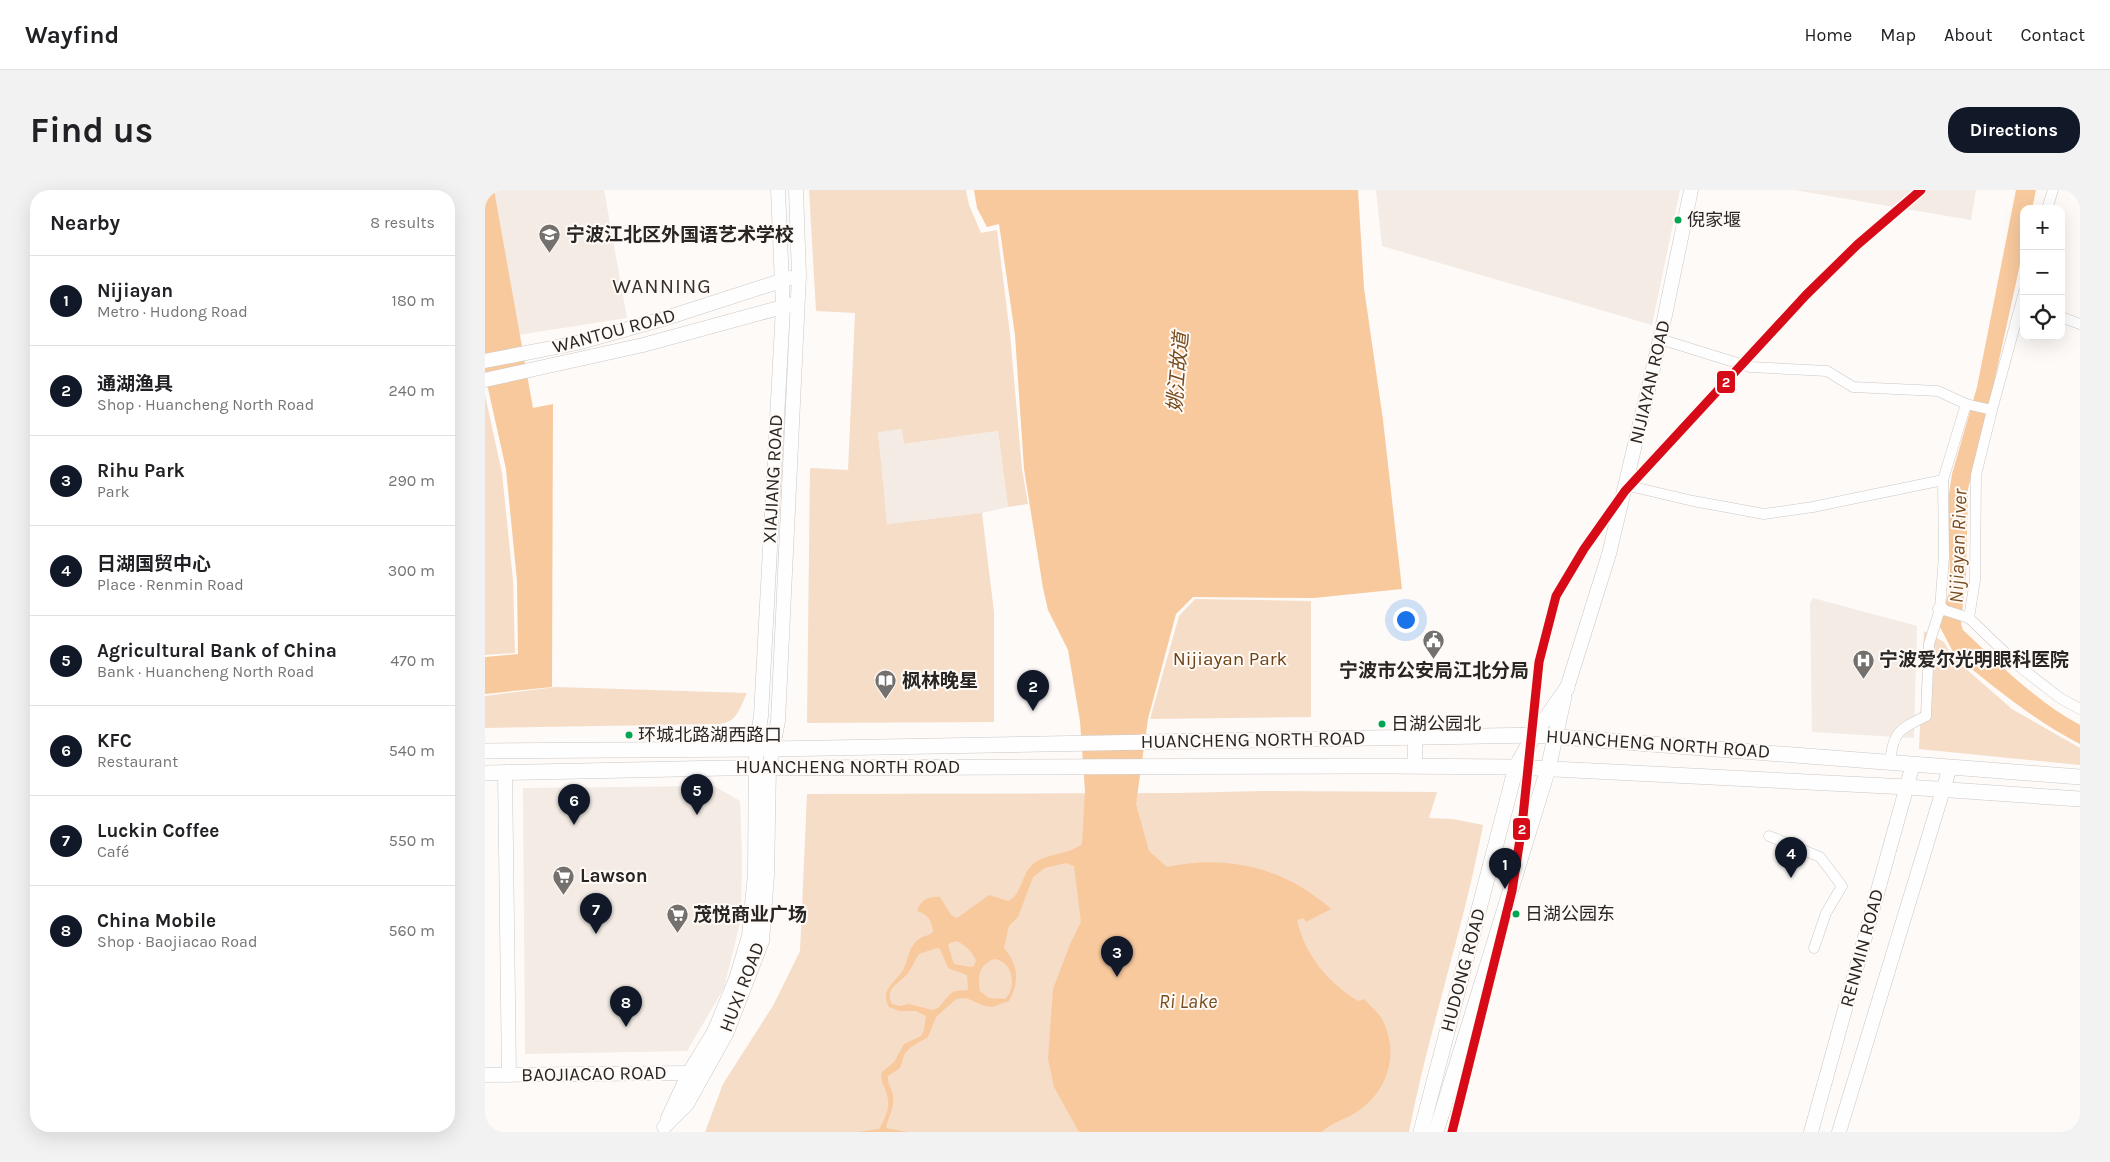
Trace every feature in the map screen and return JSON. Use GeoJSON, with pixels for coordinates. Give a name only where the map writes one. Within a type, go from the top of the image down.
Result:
{"type":"FeatureCollection","features":[{"type":"Feature","properties":{"kind":"main road","name":"XIAJIANG ROAD"},"geometry":{"type":"LineString","coordinates":[[762,768],[756,748],[761,716],[783,307],[779,190]]}},
{"type":"Feature","properties":{"kind":"main road","name":"XIAJIANG ROAD"},"geometry":{"type":"LineString","coordinates":[[762,768],[772,749],[778,721],[799,276],[796,190]]}},
{"type":"Feature","properties":{"kind":"main road","name":"NIJIAYAN ROAD"},"geometry":{"type":"LineString","coordinates":[[1567,688],[1609,554],[1661,339],[1691,190]]}},
{"type":"Feature","properties":{"kind":"main road","name":"WANTOU ROAD"},"geometry":{"type":"LineString","coordinates":[[485,361],[577,343],[663,319],[799,276]]}},
{"type":"Feature","properties":{"kind":"main road","name":"WANTOU ROAD"},"geometry":{"type":"LineString","coordinates":[[485,380],[643,345],[798,303]]}},
{"type":"Feature","properties":{"kind":"main road"},"geometry":{"type":"LineString","coordinates":[[779,370],[794,380]]}},
{"type":"Feature","properties":{"kind":"main road","name":"HUDONG ROAD"},"geometry":{"type":"LineString","coordinates":[[1421,1132],[1516,767],[1534,735],[1567,688]]}},
{"type":"Feature","properties":{"kind":"main road","name":"HUDONG ROAD"},"geometry":{"type":"LineString","coordinates":[[1437,1132],[1548,769],[1567,688]]}},
{"type":"Feature","properties":{"kind":"main road","name":"HUANCHENG NORTH ROAD"},"geometry":{"type":"LineString","coordinates":[[485,751],[772,749],[1534,735],[2080,777]]}},
{"type":"Feature","properties":{"kind":"main road"},"geometry":{"type":"LineString","coordinates":[[1415,737],[1415,766]]}},
{"type":"Feature","properties":{"kind":"main road","name":"RENMIN ROAD"},"geometry":{"type":"LineString","coordinates":[[1811,1132],[1913,764]]}},
{"type":"Feature","properties":{"kind":"main road","name":"HUANCHENG NORTH ROAD"},"geometry":{"type":"LineString","coordinates":[[485,773],[762,768],[1065,766],[1516,767],[1907,787],[2080,799]]}},
{"type":"Feature","properties":{"kind":"main road","name":"RENMIN ROAD"},"geometry":{"type":"LineString","coordinates":[[1839,1132],[1950,767]]}},
{"type":"Feature","properties":{"kind":"main road","name":"HUXI ROAD"},"geometry":{"type":"LineString","coordinates":[[662,1130],[695,1075],[736,979],[749,936],[762,768]]}},
{"type":"Feature","properties":{"kind":"main road"},"geometry":{"type":"LineString","coordinates":[[505,772],[509,1075]]}},
{"type":"Feature","properties":{"kind":"main road","name":"BAOJIACAO ROAD"},"geometry":{"type":"LineString","coordinates":[[485,1076],[695,1075]]}},
{"type":"Feature","properties":{"kind":"street"},"geometry":{"type":"LineString","coordinates":[[2048,205],[2053,190]]}},
{"type":"Feature","properties":{"kind":"street"},"geometry":{"type":"LineString","coordinates":[[1968,618],[1975,580],[1976,475],[2024,295]]}},
{"type":"Feature","properties":{"kind":"street"},"geometry":{"type":"LineString","coordinates":[[2065,318],[2080,324]]}},
{"type":"Feature","properties":{"kind":"street"},"geometry":{"type":"LineString","coordinates":[[1661,339],[1750,366],[1827,371],[1853,387],[1938,391],[1966,404],[1992,410]]}},
{"type":"Feature","properties":{"kind":"street"},"geometry":{"type":"LineString","coordinates":[[1890,762],[1891,746],[1900,729],[1926,716],[1929,644],[1940,609],[1945,556],[1943,480],[1966,404]]}},
{"type":"Feature","properties":{"kind":"street"},"geometry":{"type":"LineString","coordinates":[[1625,485],[1693,501],[1764,514],[1813,507],[1943,480]]}},
{"type":"Feature","properties":{"kind":"street"},"geometry":{"type":"LineString","coordinates":[[1940,609],[1968,618],[2020,667],[2060,698],[2080,709]]}},
{"type":"Feature","properties":{"kind":"street"},"geometry":{"type":"LineString","coordinates":[[1769,836],[1820,857],[1842,886],[1826,913],[1814,948]]}},
{"type":"Feature","properties":{"kind":"shaded area","name":"宁波江北区外国语艺术学校"},"geometry":{"type":"Polygon","coordinates":[[[485,190],[604,190],[627,318],[485,340],[485,190]]]}},
{"type":"Feature","properties":{"kind":"shaded area"},"geometry":{"type":"Polygon","coordinates":[[[1376,190],[1680,190],[1652,325],[1382,246],[1376,190]]]}},
{"type":"Feature","properties":{"kind":"shaded area"},"geometry":{"type":"Polygon","coordinates":[[[1794,190],[1976,190],[1971,220],[1794,190]]]}},
{"type":"Feature","properties":{"kind":"shaded area"},"geometry":{"type":"Polygon","coordinates":[[[903,429],[905,444],[998,431],[1008,507],[982,513],[886,524],[878,431],[903,429]]]}},
{"type":"Feature","properties":{"kind":"shaded area","name":"宁波爱尔光明眼科医院"},"geometry":{"type":"Polygon","coordinates":[[[1813,598],[1917,626],[1914,738],[1812,732],[1810,603],[1813,598]]]}},
{"type":"Feature","properties":{"kind":"shaded area"},"geometry":{"type":"Polygon","coordinates":[[[714,786],[740,801],[742,854],[741,918],[724,988],[687,1051],[525,1054],[523,788],[714,786]]]}},
{"type":"Feature","properties":{"kind":"green space"},"geometry":{"type":"Polygon","coordinates":[[[809,190],[966,190],[969,205],[981,233],[997,230],[1010,334],[1022,469],[1028,504],[1008,507],[998,431],[904,444],[902,429],[878,432],[887,524],[982,513],[994,612],[994,722],[807,723],[810,468],[848,470],[855,313],[816,311],[809,190]]]}},
{"type":"Feature","properties":{"kind":"green space"},"geometry":{"type":"Polygon","coordinates":[[[485,395],[502,473],[513,580],[515,653],[485,655],[485,395]]]}},
{"type":"Feature","properties":{"kind":"green space","name":"Nijiayan Park"},"geometry":{"type":"Polygon","coordinates":[[[1195,599],[1311,601],[1311,717],[1150,719],[1179,616],[1195,599]]]}},
{"type":"Feature","properties":{"kind":"green space"},"geometry":{"type":"Polygon","coordinates":[[[1924,631],[1944,642],[1957,661],[2012,709],[2080,748],[2080,765],[1919,749],[1924,631]]]}},
{"type":"Feature","properties":{"kind":"green space"},"geometry":{"type":"Polygon","coordinates":[[[556,687],[747,693],[734,718],[719,724],[485,728],[485,696],[556,687]]]}},
{"type":"Feature","properties":{"kind":"green space"},"geometry":{"type":"Polygon","coordinates":[[[1262,791],[1437,792],[1429,818],[1453,819],[1483,825],[1466,902],[1426,1055],[1409,1132],[705,1132],[723,1084],[774,1004],[800,951],[807,794],[1262,791]]]}},
{"type":"Feature","properties":{"kind":"water"},"geometry":{"type":"Polygon","coordinates":[[[485,190],[494,190],[533,408],[553,404],[552,687],[485,694],[485,657],[518,654],[517,581],[506,469],[485,375],[485,190]]]}},
{"type":"Feature","properties":{"kind":"water"},"geometry":{"type":"Polygon","coordinates":[[[974,190],[1358,190],[1364,288],[1383,420],[1402,589],[1314,598],[1193,597],[1176,614],[1148,719],[1136,804],[1149,851],[1167,867],[1211,862],[1254,868],[1275,874],[1295,883],[1331,909],[1306,922],[1303,918],[1297,920],[1301,933],[1312,957],[1328,977],[1358,1001],[1364,999],[1380,1016],[1387,1032],[1390,1058],[1388,1071],[1376,1095],[1355,1113],[1322,1132],[1079,1132],[1054,1087],[1048,1059],[1053,989],[1071,942],[1081,922],[1074,866],[1066,863],[1045,868],[1033,877],[1018,917],[1009,926],[1004,948],[1015,967],[1016,980],[1013,994],[1009,1001],[992,1007],[966,998],[956,999],[936,1017],[928,1037],[911,1047],[905,1053],[900,1068],[888,1076],[893,1100],[886,1128],[908,1132],[858,1132],[879,1129],[888,1108],[882,1072],[894,1062],[904,1044],[921,1036],[924,1030],[926,1016],[916,1011],[899,1011],[889,1007],[886,1001],[887,991],[903,970],[914,944],[919,939],[933,932],[929,919],[917,911],[920,904],[929,898],[940,897],[951,915],[957,918],[989,895],[1008,901],[1017,894],[1027,872],[1034,863],[1045,857],[1071,850],[1082,844],[1085,791],[1080,721],[1068,650],[1048,610],[1043,588],[1024,469],[1015,335],[999,224],[987,227],[977,208],[974,190]],[[957,941],[948,945],[954,964],[974,966],[976,960],[972,954],[957,941]],[[937,948],[919,954],[906,976],[892,989],[890,998],[892,1004],[900,1006],[909,1004],[933,1010],[938,1008],[955,991],[968,990],[967,975],[948,968],[940,949],[937,948]],[[994,959],[989,961],[980,972],[980,991],[989,998],[1005,999],[1009,994],[1012,981],[1009,969],[1000,961],[994,959]]]}},
{"type":"Feature","properties":{"kind":"water","name":"Nijiayan River"},"geometry":{"type":"Polygon","coordinates":[[[2016,190],[2036,190],[2033,205],[2020,205],[2020,264],[1992,392],[1968,489],[1966,574],[1961,624],[1963,630],[1990,656],[2033,693],[2080,725],[2080,744],[2032,715],[1959,659],[1953,652],[1939,625],[1949,592],[1948,500],[1952,474],[1977,387],[2016,190]]]}},
{"type":"Feature","properties":{"kind":"transit line","name":"2"},"geometry":{"type":"LineString","coordinates":[[1452,1132],[1512,891],[1522,826],[1539,662],[1556,596],[1584,549],[1625,491],[1806,295],[1857,245],[1921,190]]}},
{"type":"Feature","properties":{"kind":"place","name":"倪家堰"},"geometry":{"type":"Point","coordinates":[1678,220]}},
{"type":"Feature","properties":{"kind":"place","name":"宁波江北区外国语艺术学校"},"geometry":{"type":"Point","coordinates":[550,254]}},
{"type":"Feature","properties":{"kind":"place","name":"宁波市公安局江北分局"},"geometry":{"type":"Point","coordinates":[1434,659]}},
{"type":"Feature","properties":{"kind":"place","name":"宁波爱尔光明眼科医院"},"geometry":{"type":"Point","coordinates":[1863,679]}},
{"type":"Feature","properties":{"kind":"place","name":"枫林晚星"},"geometry":{"type":"Point","coordinates":[886,700]}},
{"type":"Feature","properties":{"kind":"place","name":"通湖渔具"},"geometry":{"type":"Point","coordinates":[1033,711]}},
{"type":"Feature","properties":{"kind":"place","name":"日湖公园北"},"geometry":{"type":"Point","coordinates":[1382,724]}},
{"type":"Feature","properties":{"kind":"place","name":"环城北路湖西路口"},"geometry":{"type":"Point","coordinates":[629,735]}},
{"type":"Feature","properties":{"kind":"place","name":"Agricultural Bank of China"},"geometry":{"type":"Point","coordinates":[697,815]}},
{"type":"Feature","properties":{"kind":"place","name":"KFC"},"geometry":{"type":"Point","coordinates":[574,825]}},
{"type":"Feature","properties":{"kind":"place","name":"日湖国贸中心"},"geometry":{"type":"Point","coordinates":[1791,878]}},
{"type":"Feature","properties":{"kind":"place","name":"Nijiayan"},"geometry":{"type":"Point","coordinates":[1505,889]}},
{"type":"Feature","properties":{"kind":"place","name":"Lawson"},"geometry":{"type":"Point","coordinates":[564,895]}},
{"type":"Feature","properties":{"kind":"place","name":"日湖公园东"},"geometry":{"type":"Point","coordinates":[1516,914]}},
{"type":"Feature","properties":{"kind":"place","name":"Luckin Coffee"},"geometry":{"type":"Point","coordinates":[596,934]}},
{"type":"Feature","properties":{"kind":"place","name":"茂悦商业广场"},"geometry":{"type":"Point","coordinates":[677,934]}},
{"type":"Feature","properties":{"kind":"place","name":"Rihu Park"},"geometry":{"type":"Point","coordinates":[1117,977]}},
{"type":"Feature","properties":{"kind":"place","name":"China Mobile"},"geometry":{"type":"Point","coordinates":[626,1027]}},
{"type":"Feature","properties":{"kind":"district","name":"WANNING"},"geometry":{"type":"Point","coordinates":[662,286]}},
{"type":"Feature","properties":{"kind":"water label","name":"姚江故道"},"geometry":{"type":"Point","coordinates":[1178,372]}},
{"type":"Feature","properties":{"kind":"water label","name":"Ri Lake"},"geometry":{"type":"Point","coordinates":[1188,1001]}}]}
